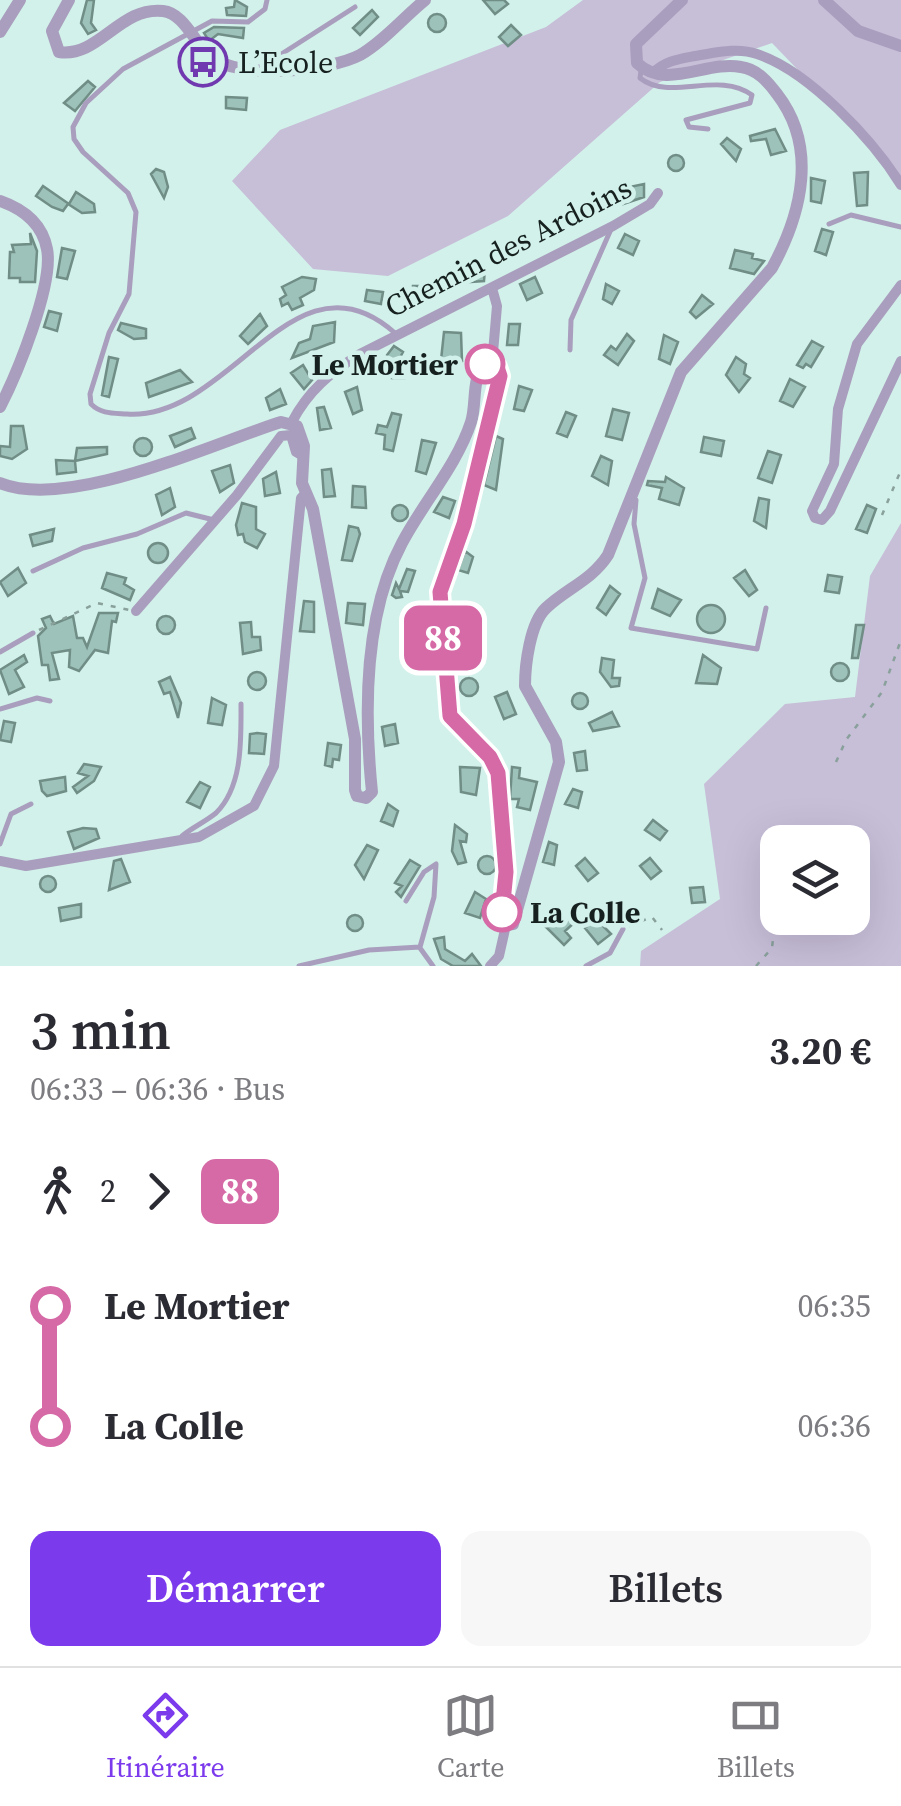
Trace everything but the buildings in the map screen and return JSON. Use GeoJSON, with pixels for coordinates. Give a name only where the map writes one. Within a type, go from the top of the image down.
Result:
{"type":"FeatureCollection","features":[{"type":"Feature","properties":{"kind":"street"},"geometry":{"type":"LineString","coordinates":[[0,32],[20,0]]}},
{"type":"Feature","properties":{"kind":"street"},"geometry":{"type":"LineString","coordinates":[[69,0],[52,31],[60,52],[73,54],[127,17],[146,11],[173,14],[224,66],[256,72],[350,60],[425,0]]}},
{"type":"Feature","properties":{"kind":"street"},"geometry":{"type":"LineString","coordinates":[[506,925],[516,920],[559,762],[556,742],[525,686],[539,618],[546,608],[598,571],[682,372],[772,268],[782,249],[804,172],[798,126],[767,81],[750,69],[723,66],[668,76],[647,70],[634,56],[636,44],[682,0]]}},
{"type":"Feature","properties":{"kind":"street"},"geometry":{"type":"LineString","coordinates":[[824,0],[858,31],[901,46]]}},
{"type":"Feature","properties":{"kind":"street"},"geometry":{"type":"LineString","coordinates":[[647,70],[724,52],[757,54],[786,69],[833,106],[879,154],[901,185]]}},
{"type":"Feature","properties":{"kind":"street","name":"Chemin des Ardoins"},"geometry":{"type":"LineString","coordinates":[[292,422],[301,404],[328,374],[394,333],[613,226],[650,204],[658,194]]}},
{"type":"Feature","properties":{"kind":"street"},"geometry":{"type":"LineString","coordinates":[[0,201],[36,222],[48,254],[31,326],[0,406]]}},
{"type":"Feature","properties":{"kind":"street"},"geometry":{"type":"LineString","coordinates":[[901,285],[868,325],[846,372],[838,409],[834,464],[812,511],[814,518],[822,520],[830,510],[901,361]]}},
{"type":"Feature","properties":{"kind":"street"},"geometry":{"type":"LineString","coordinates":[[490,966],[502,961],[506,925],[501,917],[506,872],[498,773],[490,757],[450,716],[440,592],[468,508],[500,376],[492,364],[496,306],[492,288]]}},
{"type":"Feature","properties":{"kind":"street"},"geometry":{"type":"LineString","coordinates":[[0,483],[35,489],[122,478],[232,438],[292,422],[303,440],[305,494],[316,528],[355,739],[355,790],[366,798],[372,792],[369,698],[379,602],[401,545],[471,422],[479,371],[492,364]]}},
{"type":"Feature","properties":{"kind":"street"},"geometry":{"type":"LineString","coordinates":[[136,611],[285,433],[302,456]]}},
{"type":"Feature","properties":{"kind":"street"},"geometry":{"type":"LineString","coordinates":[[0,860],[26,866],[176,842],[199,837],[254,806],[274,766],[300,498],[305,494]]}},
{"type":"Feature","properties":{"kind":"lane"},"geometry":{"type":"LineString","coordinates":[[267,0],[264,10],[248,22],[212,21],[123,69],[86,103],[74,127],[74,139],[83,152],[128,194],[136,212],[129,294],[108,333],[90,394],[91,404],[107,413],[144,415],[179,403],[221,380],[278,329],[308,310],[337,308],[360,312],[394,333]]}},
{"type":"Feature","properties":{"kind":"lane"},"geometry":{"type":"LineString","coordinates":[[256,72],[354,7]]}},
{"type":"Feature","properties":{"kind":"lane"},"geometry":{"type":"LineString","coordinates":[[647,70],[640,78],[652,86],[731,86],[752,95],[750,104],[686,120],[689,127],[708,129]]}},
{"type":"Feature","properties":{"kind":"lane"},"geometry":{"type":"LineString","coordinates":[[829,224],[851,215],[901,227]]}},
{"type":"Feature","properties":{"kind":"lane"},"geometry":{"type":"LineString","coordinates":[[570,350],[571,320],[613,226]]}},
{"type":"Feature","properties":{"kind":"lane"},"geometry":{"type":"LineString","coordinates":[[630,495],[636,500],[634,524],[645,578],[631,628],[757,649],[761,645],[766,608]]}},
{"type":"Feature","properties":{"kind":"lane"},"geometry":{"type":"LineString","coordinates":[[33,571],[83,548],[136,534],[186,513],[214,520]]}},
{"type":"Feature","properties":{"kind":"lane"},"geometry":{"type":"LineString","coordinates":[[0,652],[33,633]]}},
{"type":"Feature","properties":{"kind":"lane"},"geometry":{"type":"LineString","coordinates":[[0,709],[37,698],[50,701]]}},
{"type":"Feature","properties":{"kind":"lane"},"geometry":{"type":"LineString","coordinates":[[176,842],[228,797],[238,764],[241,704]]}},
{"type":"Feature","properties":{"kind":"lane"},"geometry":{"type":"LineString","coordinates":[[0,844],[11,814],[31,804]]}},
{"type":"Feature","properties":{"kind":"lane"},"geometry":{"type":"LineString","coordinates":[[406,901],[424,872],[436,864],[434,897],[420,947]]}},
{"type":"Feature","properties":{"kind":"lane"},"geometry":{"type":"LineString","coordinates":[[586,966],[610,953],[622,928]]}},
{"type":"Feature","properties":{"kind":"lane"},"geometry":{"type":"LineString","coordinates":[[299,966],[369,950],[420,947]]}},
{"type":"Feature","properties":{"kind":"lane"},"geometry":{"type":"LineString","coordinates":[[420,947],[433,966]]}},
{"type":"Feature","properties":{"kind":"path"},"geometry":{"type":"LineString","coordinates":[[882,515],[901,470]]}},
{"type":"Feature","properties":{"kind":"path"},"geometry":{"type":"LineString","coordinates":[[33,633],[97,603],[136,611]]}},
{"type":"Feature","properties":{"kind":"path"},"geometry":{"type":"LineString","coordinates":[[836,762],[846,740],[882,692],[901,640]]}},
{"type":"Feature","properties":{"kind":"path"},"geometry":{"type":"LineString","coordinates":[[622,928],[652,918],[662,930]]}},
{"type":"Feature","properties":{"kind":"path"},"geometry":{"type":"LineString","coordinates":[[756,966],[772,948],[773,935]]}},
{"type":"Feature","properties":{"kind":"shaded area"},"geometry":{"type":"Polygon","coordinates":[[[583,0],[901,0],[901,177],[772,43],[660,82],[508,216],[388,276],[313,269],[232,181],[280,130],[546,27],[583,0]]]}},
{"type":"Feature","properties":{"kind":"shaded area"},"geometry":{"type":"Polygon","coordinates":[[[901,523],[901,966],[640,966],[641,951],[720,899],[704,784],[785,704],[855,697],[870,576],[901,523]]]}},
{"type":"Feature","properties":{"kind":"bus line","name":"88"},"geometry":{"type":"LineString","coordinates":[[485,364],[497,367],[500,376],[477,478],[464,524],[442,576],[440,592],[450,716],[490,757],[498,773],[506,872],[502,912]]}},
{"type":"Feature","properties":{"kind":"place","name":"L’Ecole"},"geometry":{"type":"Point","coordinates":[203,62]}},
{"type":"Feature","properties":{"kind":"place","name":"Le Mortier"},"geometry":{"type":"Point","coordinates":[485,364]}},
{"type":"Feature","properties":{"kind":"place","name":"La Colle"},"geometry":{"type":"Point","coordinates":[502,912]}}]}
